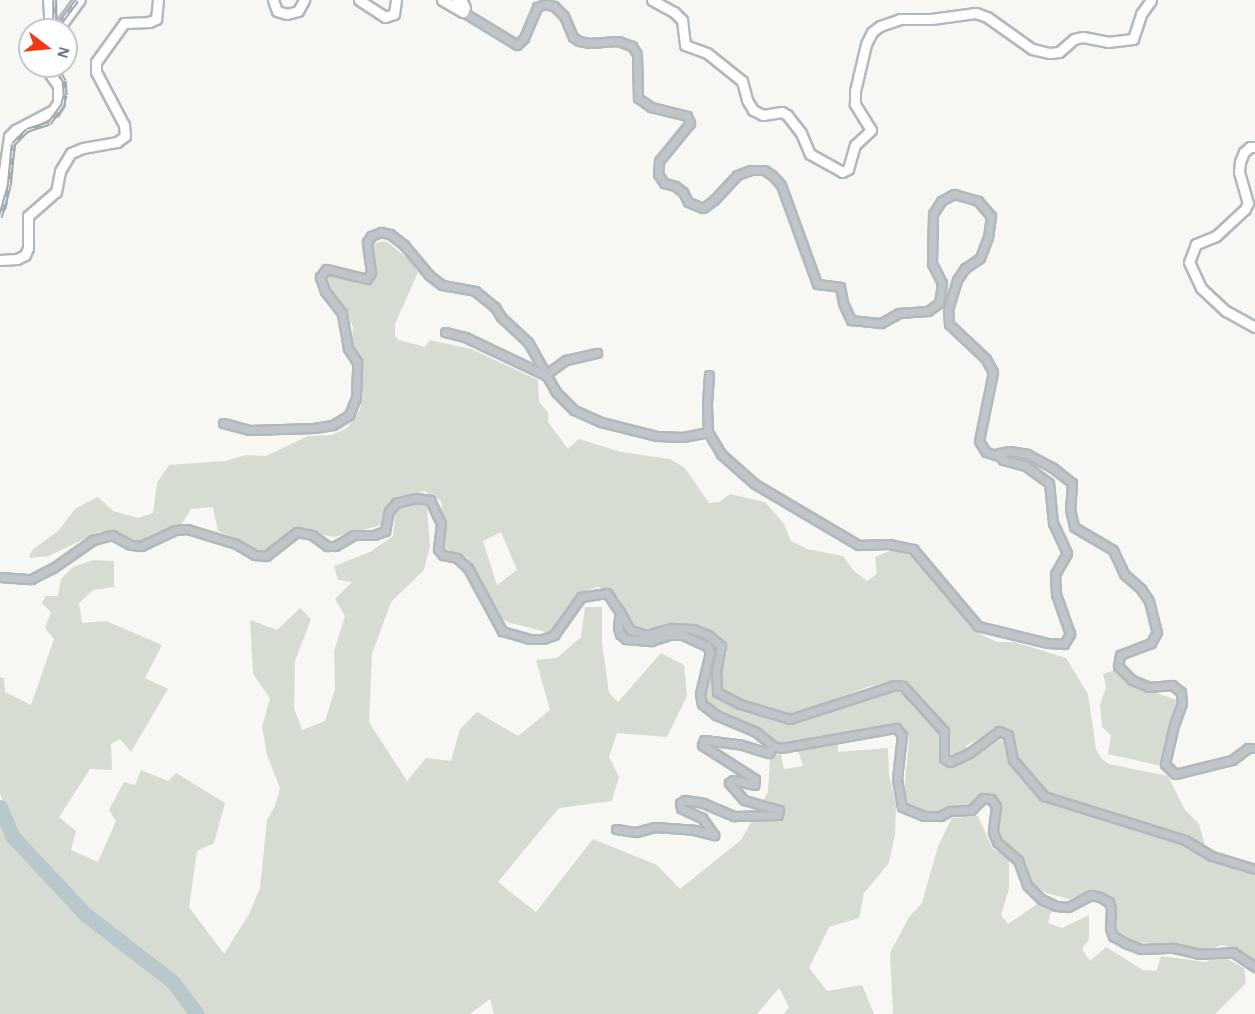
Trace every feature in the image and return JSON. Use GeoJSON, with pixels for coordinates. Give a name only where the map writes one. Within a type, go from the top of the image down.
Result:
{"type":"FeatureCollection","features":[{"type":"Feature","properties":{"kind":"main road"},"geometry":{"type":"LineString","coordinates":[[49,0],[50,18]]}},
{"type":"Feature","properties":{"kind":"main road"},"geometry":{"type":"LineString","coordinates":[[67,18],[80,0]]}},
{"type":"Feature","properties":{"kind":"main road"},"geometry":{"type":"LineString","coordinates":[[0,260],[16,260],[25,255],[28,248],[28,216],[56,192],[60,171],[71,153],[83,148],[117,142],[125,136],[124,124],[96,72],[96,62],[124,23],[149,22],[156,19],[158,0]]}},
{"type":"Feature","properties":{"kind":"main road"},"geometry":{"type":"LineString","coordinates":[[273,0],[278,10],[287,14],[298,11],[304,0]]}},
{"type":"Feature","properties":{"kind":"main road"},"geometry":{"type":"LineString","coordinates":[[359,0],[385,17],[394,15],[396,0]]}},
{"type":"Feature","properties":{"kind":"main road"},"geometry":{"type":"LineString","coordinates":[[442,0],[462,12],[465,8],[464,3],[457,0]]}},
{"type":"Feature","properties":{"kind":"main road"},"geometry":{"type":"LineString","coordinates":[[651,0],[674,12],[682,20],[685,45],[707,53],[742,81],[747,100],[753,110],[763,115],[782,112],[787,115],[801,133],[810,154],[842,172],[848,169],[855,146],[871,130],[855,104],[855,91],[866,44],[872,32],[880,26],[900,19],[931,20],[976,13],[987,17],[1032,49],[1050,53],[1059,52],[1074,39],[1083,37],[1108,42],[1132,39],[1141,14],[1151,0]]}},
{"type":"Feature","properties":{"kind":"main road"},"geometry":{"type":"LineString","coordinates":[[0,205],[10,137],[16,131],[54,111],[59,104],[59,86],[53,78]]}},
{"type":"Feature","properties":{"kind":"main road"},"geometry":{"type":"LineString","coordinates":[[1255,147],[1250,147],[1244,152],[1240,162],[1239,172],[1248,203],[1245,209],[1216,236],[1196,244],[1190,262],[1201,288],[1226,311],[1255,327]]}},
{"type":"Feature","properties":{"kind":"street"},"geometry":{"type":"LineString","coordinates":[[462,12],[517,45],[524,38],[537,7],[545,4],[554,6],[564,16],[573,37],[579,41],[589,43],[618,41],[632,46],[637,54],[638,98],[651,107],[687,116],[690,123],[659,161],[658,174],[664,183],[675,186],[683,192],[688,202],[695,207],[703,208],[736,175],[751,170],[764,170],[772,175],[781,185],[817,284],[840,287],[843,303],[851,320],[881,323],[899,313],[928,311],[939,303],[942,284],[932,263],[933,214],[941,201],[954,194],[978,201],[991,216],[988,237],[980,258],[965,268],[957,280],[948,309],[949,324],[986,359],[993,372],[978,441],[986,452],[1001,457],[1003,460],[1026,466],[1048,483],[1053,523],[1067,553],[1055,574],[1056,594],[1070,634],[1064,644],[1048,643],[978,626],[913,549],[890,544],[858,545],[755,484],[721,454],[708,432],[706,405],[709,375]]}},
{"type":"Feature","properties":{"kind":"street"},"geometry":{"type":"LineString","coordinates":[[223,423],[249,430],[314,428],[333,425],[349,415],[356,398],[357,362],[348,348],[342,313],[325,291],[320,277],[326,269],[367,279],[371,272],[367,242],[371,236],[381,232],[390,234],[404,245],[429,275],[442,285],[475,291],[495,307],[501,317],[528,342],[556,392],[574,410],[601,422],[657,436],[683,437],[708,432]]}},
{"type":"Feature","properties":{"kind":"street"},"geometry":{"type":"LineString","coordinates":[[445,332],[473,340],[545,375]]}},
{"type":"Feature","properties":{"kind":"street"},"geometry":{"type":"LineString","coordinates":[[545,375],[566,360],[597,353]]}},
{"type":"Feature","properties":{"kind":"street"},"geometry":{"type":"LineString","coordinates":[[1001,457],[999,453],[1009,451],[1027,454],[1053,468],[1072,483],[1070,509],[1074,527],[1113,550],[1124,574],[1141,589],[1149,601],[1157,632],[1151,643],[1120,655],[1118,666],[1132,680],[1149,687],[1172,685],[1181,692],[1182,703],[1165,764],[1175,774],[1232,760],[1248,748],[1255,748]]}},
{"type":"Feature","properties":{"kind":"street"},"geometry":{"type":"LineString","coordinates":[[0,577],[31,579],[53,568],[93,540],[112,535],[131,545],[141,546],[175,530],[187,529],[236,544],[255,555],[266,556],[297,532],[312,535],[327,546],[335,546],[354,535],[374,535],[385,531],[389,511],[396,503],[416,498],[430,500],[437,510],[441,524],[438,549],[443,555],[457,558],[468,568],[502,631],[530,639],[554,635],[581,597],[595,593],[607,593],[621,612],[630,630],[646,635],[673,628],[693,629],[708,635],[721,645],[716,671],[717,692],[740,704],[790,719],[896,685],[903,686],[944,731],[944,758],[950,762],[969,753],[999,731],[1008,735],[1012,760],[1044,796],[1185,840],[1212,856],[1255,869]]}},
{"type":"Feature","properties":{"kind":"street"},"geometry":{"type":"LineString","coordinates":[[621,612],[618,627],[620,634],[626,639],[651,641],[669,635],[683,635],[707,646],[710,652],[702,684],[702,704],[724,720],[756,732],[773,746],[781,748],[896,728],[902,735],[897,779],[902,807],[924,816],[940,816],[950,811],[971,810],[983,798],[990,799],[996,806],[993,832],[997,842],[1018,860],[1027,885],[1041,899],[1056,906],[1068,907],[1091,896],[1100,897],[1109,902],[1110,928],[1113,936],[1125,943],[1141,949],[1174,948],[1199,954],[1233,952],[1255,967]]}},
{"type":"Feature","properties":{"kind":"street"},"geometry":{"type":"LineString","coordinates":[[616,829],[636,832],[655,827],[694,830],[714,835],[702,818],[681,808],[680,802],[685,800],[703,803],[734,816],[778,815],[779,810],[744,800],[729,783],[733,780],[754,785],[755,779],[702,744],[704,740],[739,744],[769,753],[773,746]]}},
{"type":"Feature","properties":{"kind":"shaded area"},"geometry":{"type":"Polygon","coordinates":[[[383,241],[389,243],[409,260],[418,272],[395,324],[395,336],[399,340],[425,347],[430,340],[471,349],[538,380],[539,402],[548,412],[548,422],[568,449],[579,439],[621,452],[670,459],[685,468],[709,503],[719,502],[730,494],[765,502],[784,524],[791,541],[807,549],[843,556],[853,570],[867,581],[877,574],[875,557],[892,550],[919,558],[978,633],[997,642],[1014,642],[1066,658],[1088,694],[1096,749],[1102,759],[1109,764],[1168,776],[1185,810],[1199,824],[1205,846],[1049,793],[1018,760],[1013,733],[1007,728],[995,730],[967,745],[965,751],[950,758],[945,755],[947,730],[904,683],[894,681],[867,687],[804,711],[790,714],[741,702],[720,689],[727,652],[719,637],[707,628],[668,625],[639,630],[631,623],[619,598],[608,590],[597,587],[583,592],[572,601],[554,631],[546,632],[501,619],[468,558],[443,545],[446,535],[441,501],[424,491],[394,499],[387,510],[386,523],[378,526],[335,537],[297,530],[284,536],[274,548],[264,551],[251,550],[218,531],[213,507],[191,509],[181,525],[145,542],[134,543],[100,531],[49,556],[29,558],[32,550],[58,531],[76,508],[98,497],[113,511],[138,518],[153,513],[157,483],[169,465],[225,461],[246,455],[266,456],[308,436],[332,435],[347,428],[360,410],[363,395],[362,362],[351,346],[353,327],[345,308],[327,291],[323,278],[329,272],[351,277],[356,283],[365,285],[374,274],[374,244],[383,241]],[[501,532],[483,541],[497,585],[517,570],[501,532]]]}},
{"type":"Feature","properties":{"kind":"shaded area"},"geometry":{"type":"Polygon","coordinates":[[[416,501],[427,507],[430,546],[424,570],[391,602],[372,654],[369,722],[407,781],[426,758],[451,761],[460,729],[477,712],[518,736],[550,710],[536,660],[557,658],[581,637],[585,607],[602,607],[602,643],[609,693],[618,702],[661,653],[684,665],[687,696],[667,737],[617,733],[609,757],[619,777],[612,801],[559,808],[498,882],[536,912],[593,839],[657,865],[680,889],[741,840],[768,792],[770,756],[781,754],[784,769],[803,766],[797,748],[838,743],[838,752],[888,748],[889,775],[896,805],[895,834],[889,863],[864,893],[859,918],[829,927],[809,968],[827,991],[862,985],[874,1014],[784,1014],[789,1007],[779,988],[757,1014],[494,1014],[490,999],[470,1014],[200,1014],[174,977],[87,910],[18,834],[0,794],[0,677],[4,678],[5,692],[31,705],[54,639],[45,628],[51,612],[42,603],[46,596],[58,596],[61,579],[73,567],[93,560],[114,561],[114,587],[93,590],[79,603],[82,623],[106,621],[162,645],[145,678],[168,689],[131,752],[120,739],[111,744],[112,770],[90,769],[59,817],[76,831],[71,850],[98,862],[116,821],[109,810],[124,782],[135,785],[141,770],[168,781],[176,773],[225,803],[214,843],[197,851],[189,907],[224,954],[249,914],[260,888],[267,820],[275,806],[280,788],[267,755],[262,727],[270,698],[253,674],[250,620],[277,630],[300,608],[311,619],[295,661],[294,708],[302,730],[325,721],[335,689],[334,651],[345,616],[335,599],[352,582],[338,580],[334,566],[370,552],[393,536],[396,508],[416,501]]]}},
{"type":"Feature","properties":{"kind":"shaded area"},"geometry":{"type":"Polygon","coordinates":[[[622,625],[634,634],[695,632],[711,640],[718,648],[713,671],[714,693],[734,706],[790,721],[812,717],[869,696],[897,690],[924,711],[941,733],[943,760],[949,765],[970,759],[1000,740],[1006,741],[1010,763],[1043,798],[1103,819],[1185,842],[1214,859],[1255,872],[1255,962],[1236,949],[1222,945],[1207,951],[1174,944],[1132,942],[1119,937],[1115,928],[1116,904],[1103,893],[1093,890],[1069,899],[1046,893],[1032,884],[1026,861],[1002,840],[997,830],[1000,817],[994,797],[983,793],[970,805],[947,809],[939,813],[924,814],[911,809],[906,800],[905,784],[909,738],[906,729],[900,725],[789,745],[776,743],[761,730],[732,723],[709,706],[703,694],[712,653],[683,633],[649,639],[629,636],[622,631],[622,625]]]}},
{"type":"Feature","properties":{"kind":"shaded area"},"geometry":{"type":"Polygon","coordinates":[[[1115,670],[1129,684],[1177,700],[1161,766],[1108,754],[1111,735],[1102,727],[1100,705],[1106,687],[1103,674],[1115,670]]]}},
{"type":"Feature","properties":{"kind":"shaded area"},"geometry":{"type":"Polygon","coordinates":[[[0,813],[11,839],[84,916],[171,982],[192,1014],[0,1014],[0,813]]]}},
{"type":"Feature","properties":{"kind":"shaded area"},"geometry":{"type":"Polygon","coordinates":[[[978,816],[992,848],[1009,859],[1009,889],[1001,915],[1008,924],[1037,904],[1052,910],[1048,923],[1062,928],[1089,915],[1089,939],[1082,949],[1090,961],[1106,947],[1143,970],[1156,971],[1161,956],[1205,962],[1221,956],[1244,968],[1246,983],[1215,1014],[893,1014],[890,953],[909,917],[922,903],[938,846],[952,818],[978,816]]]}},
{"type":"Feature","properties":{"kind":"waterway"},"geometry":{"type":"LineString","coordinates":[[0,807],[13,837],[85,914],[172,981],[197,1014]]}},
{"type":"Feature","properties":{"kind":"railway"},"geometry":{"type":"LineString","coordinates":[[55,0],[55,18]]}},
{"type":"Feature","properties":{"kind":"railway"},"geometry":{"type":"LineString","coordinates":[[63,18],[77,0]]}},
{"type":"Feature","properties":{"kind":"railway"},"geometry":{"type":"LineString","coordinates":[[0,217],[9,186],[13,144],[27,130],[49,123],[62,106],[65,95],[62,78]]}}]}
